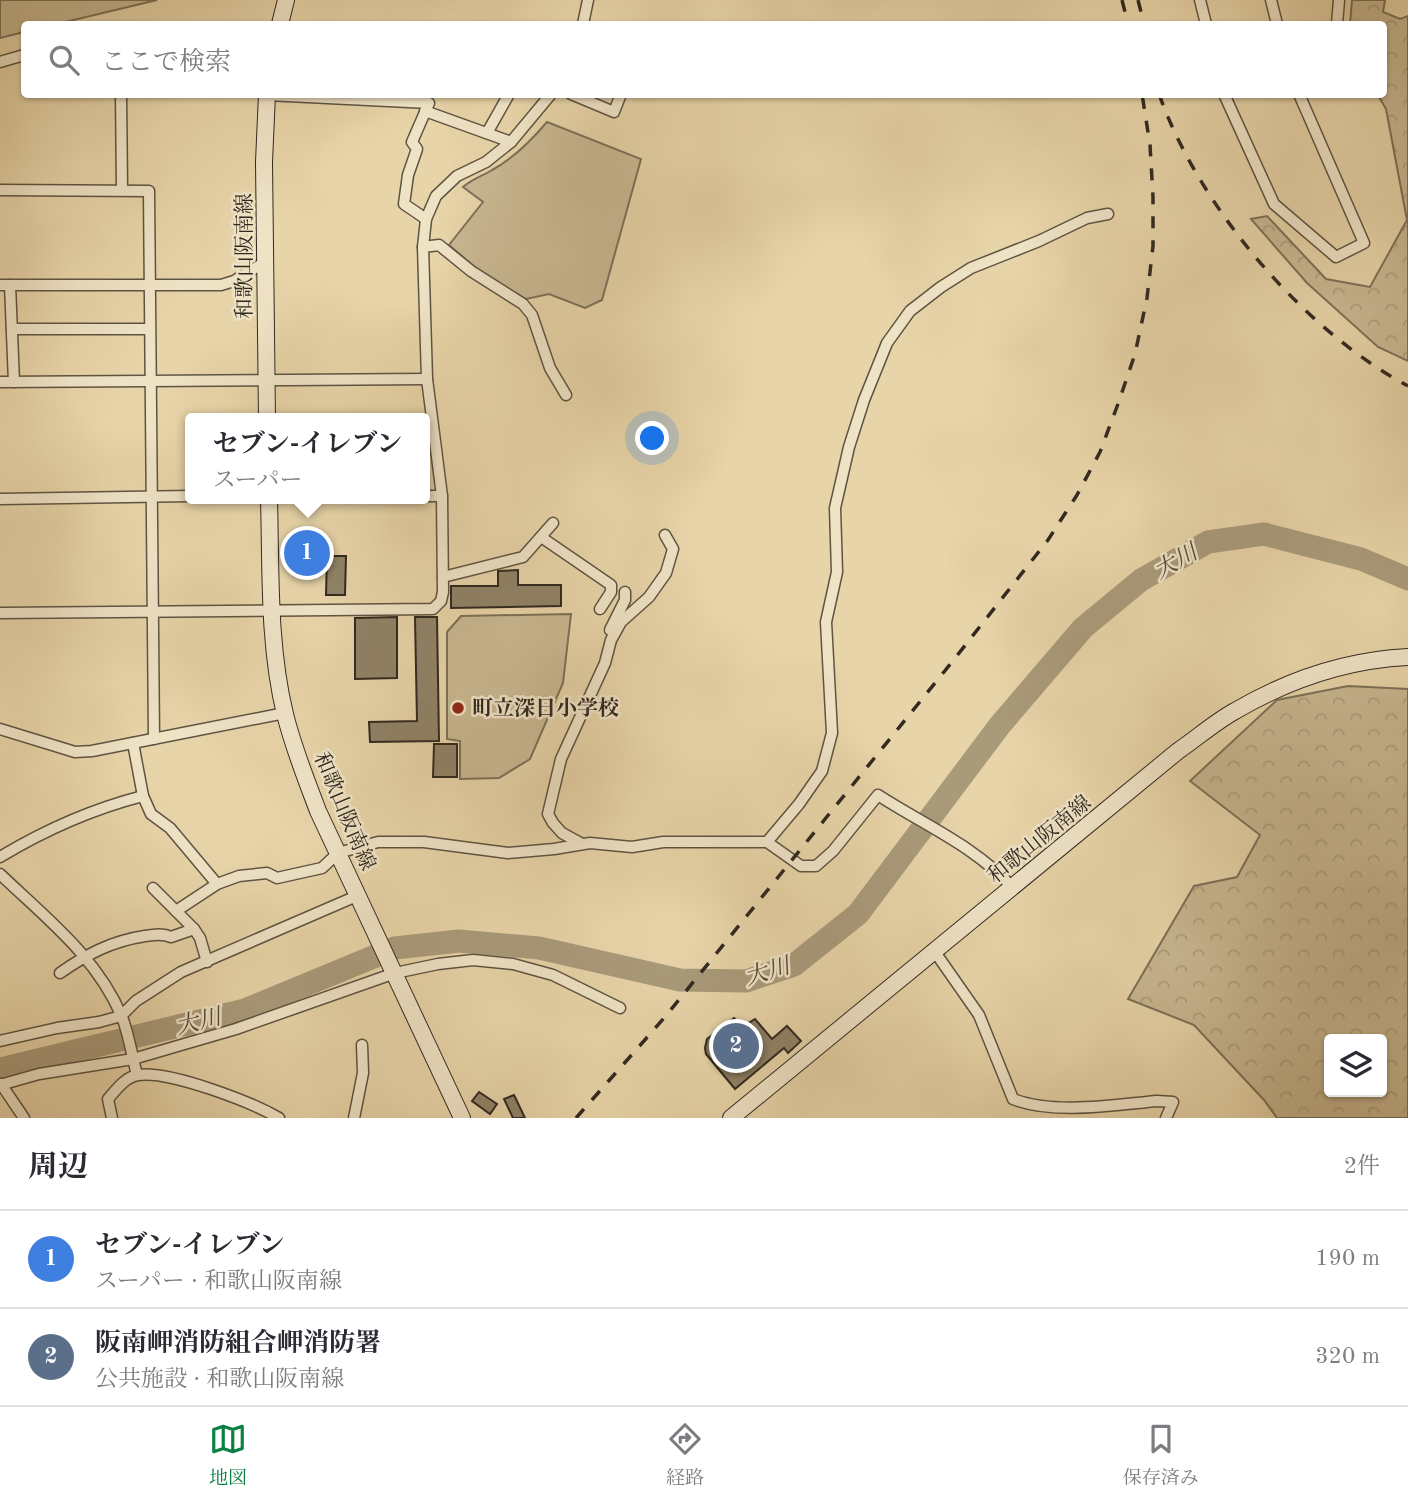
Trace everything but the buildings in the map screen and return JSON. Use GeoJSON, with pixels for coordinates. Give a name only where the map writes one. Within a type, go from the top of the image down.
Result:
{"type":"FeatureCollection","features":[{"type":"Feature","properties":{"kind":"main road"},"geometry":{"type":"LineString","coordinates":[[281,21],[286,0]]}},
{"type":"Feature","properties":{"kind":"main road","name":"和歌山阪南線"},"geometry":{"type":"LineString","coordinates":[[267,98],[264,162],[267,413]]}},
{"type":"Feature","properties":{"kind":"main road","name":"和歌山阪南線"},"geometry":{"type":"LineString","coordinates":[[269,504],[271,610],[276,661],[285,713],[301,765],[338,853],[462,1118]]}},
{"type":"Feature","properties":{"kind":"main road","name":"和歌山阪南線"},"geometry":{"type":"LineString","coordinates":[[731,1118],[1178,751],[1233,712],[1276,689],[1318,672],[1363,662],[1408,657]]}},
{"type":"Feature","properties":{"kind":"street"},"geometry":{"type":"LineString","coordinates":[[584,21],[588,0]]}},
{"type":"Feature","properties":{"kind":"street"},"geometry":{"type":"LineString","coordinates":[[1200,0],[1205,21]]}},
{"type":"Feature","properties":{"kind":"street"},"geometry":{"type":"LineString","coordinates":[[1271,0],[1276,21]]}},
{"type":"Feature","properties":{"kind":"street"},"geometry":{"type":"LineString","coordinates":[[1337,21],[1339,0]]}},
{"type":"Feature","properties":{"kind":"street"},"geometry":{"type":"LineString","coordinates":[[0,62],[21,56]]}},
{"type":"Feature","properties":{"kind":"street"},"geometry":{"type":"LineString","coordinates":[[121,98],[122,189]]}},
{"type":"Feature","properties":{"kind":"street"},"geometry":{"type":"LineString","coordinates":[[328,98],[429,103],[412,142],[417,149],[408,175],[404,204],[426,219]]}},
{"type":"Feature","properties":{"kind":"street"},"geometry":{"type":"LineString","coordinates":[[487,133],[507,98]]}},
{"type":"Feature","properties":{"kind":"street"},"geometry":{"type":"LineString","coordinates":[[0,613],[433,609],[441,601],[443,578],[442,496],[427,379],[424,247],[426,219],[436,196],[457,176],[486,162],[511,142],[548,98]]}},
{"type":"Feature","properties":{"kind":"street"},"geometry":{"type":"LineString","coordinates":[[581,98],[614,112],[619,98]]}},
{"type":"Feature","properties":{"kind":"street"},"geometry":{"type":"LineString","coordinates":[[1228,98],[1274,204],[1336,257],[1364,243],[1301,98]]}},
{"type":"Feature","properties":{"kind":"street"},"geometry":{"type":"LineString","coordinates":[[425,111],[511,142]]}},
{"type":"Feature","properties":{"kind":"street"},"geometry":{"type":"LineString","coordinates":[[0,190],[149,191],[154,739]]}},
{"type":"Feature","properties":{"kind":"street"},"geometry":{"type":"LineString","coordinates":[[767,842],[822,771],[832,733],[826,622],[836,572],[835,508],[852,436],[887,343],[910,311],[971,268],[1087,218],[1108,214]]}},
{"type":"Feature","properties":{"kind":"street"},"geometry":{"type":"LineString","coordinates":[[424,247],[439,245],[471,271],[523,304],[532,314],[550,368],[566,396]]}},
{"type":"Feature","properties":{"kind":"street"},"geometry":{"type":"LineString","coordinates":[[13,382],[12,330],[5,285],[221,285],[234,281],[265,262]]}},
{"type":"Feature","properties":{"kind":"street"},"geometry":{"type":"LineString","coordinates":[[12,330],[149,329]]}},
{"type":"Feature","properties":{"kind":"street"},"geometry":{"type":"LineString","coordinates":[[0,382],[427,379]]}},
{"type":"Feature","properties":{"kind":"street"},"geometry":{"type":"LineString","coordinates":[[0,499],[185,496]]}},
{"type":"Feature","properties":{"kind":"street"},"geometry":{"type":"LineString","coordinates":[[430,496],[442,496]]}},
{"type":"Feature","properties":{"kind":"street"},"geometry":{"type":"LineString","coordinates":[[443,578],[523,557],[553,523]]}},
{"type":"Feature","properties":{"kind":"street"},"geometry":{"type":"LineString","coordinates":[[582,844],[562,833],[552,823],[548,814],[561,759],[621,622],[649,597],[666,573],[673,549],[665,535]]}},
{"type":"Feature","properties":{"kind":"street"},"geometry":{"type":"LineString","coordinates":[[541,537],[611,585],[611,592],[600,609]]}},
{"type":"Feature","properties":{"kind":"street"},"geometry":{"type":"LineString","coordinates":[[607,657],[609,633],[625,600],[625,592]]}},
{"type":"Feature","properties":{"kind":"street"},"geometry":{"type":"LineString","coordinates":[[0,729],[75,752],[92,751],[285,713]]}},
{"type":"Feature","properties":{"kind":"street"},"geometry":{"type":"LineString","coordinates":[[133,743],[143,796],[151,814],[170,828],[218,884]]}},
{"type":"Feature","properties":{"kind":"street"},"geometry":{"type":"LineString","coordinates":[[176,911],[218,884],[239,876],[267,873],[278,878],[322,868],[338,853],[378,842],[424,842],[508,853],[590,843],[632,847],[663,842],[767,842],[801,866],[816,866],[833,851],[878,795],[902,811],[948,834],[1013,888]]}},
{"type":"Feature","properties":{"kind":"street"},"geometry":{"type":"LineString","coordinates":[[0,857],[40,833],[107,805],[143,796]]}},
{"type":"Feature","properties":{"kind":"street"},"geometry":{"type":"LineString","coordinates":[[0,874],[85,955],[103,981],[122,1018],[137,1075]]}},
{"type":"Feature","properties":{"kind":"street"},"geometry":{"type":"LineString","coordinates":[[153,888],[194,929],[200,938],[207,962]]}},
{"type":"Feature","properties":{"kind":"street"},"geometry":{"type":"LineString","coordinates":[[0,1041],[122,1018],[136,1001],[181,972],[359,895]]}},
{"type":"Feature","properties":{"kind":"street"},"geometry":{"type":"LineString","coordinates":[[60,973],[85,955],[122,939],[163,934],[171,937],[194,929]]}},
{"type":"Feature","properties":{"kind":"street"},"geometry":{"type":"LineString","coordinates":[[935,952],[979,1016],[1013,1099],[1023,1103],[1061,1107],[1173,1102],[1166,1118]]}},
{"type":"Feature","properties":{"kind":"street"},"geometry":{"type":"LineString","coordinates":[[24,1118],[1,1084],[39,1074],[132,1057],[236,1029],[394,970],[472,960],[513,964],[553,975],[620,1008]]}},
{"type":"Feature","properties":{"kind":"street"},"geometry":{"type":"LineString","coordinates":[[354,1118],[363,1073],[362,1045]]}},
{"type":"Feature","properties":{"kind":"street"},"geometry":{"type":"LineString","coordinates":[[112,1118],[108,1099],[122,1083],[137,1075],[163,1077],[229,1094],[279,1118]]}},
{"type":"Feature","properties":{"kind":"green space"},"geometry":{"type":"Polygon","coordinates":[[[0,0],[157,0],[70,21],[21,21],[21,33],[0,38],[0,0]]]}},
{"type":"Feature","properties":{"kind":"green space"},"geometry":{"type":"Polygon","coordinates":[[[1352,0],[1385,0],[1383,12],[1400,19],[1408,16],[1408,361],[1378,347],[1307,283],[1251,219],[1267,216],[1326,279],[1370,287],[1407,220],[1386,109],[1380,98],[1387,98],[1387,21],[1350,21],[1352,0]]]}},
{"type":"Feature","properties":{"kind":"green space"},"geometry":{"type":"Polygon","coordinates":[[[547,122],[641,159],[602,300],[585,308],[549,294],[526,299],[483,274],[449,245],[483,202],[463,187],[515,155],[547,122]]]}},
{"type":"Feature","properties":{"kind":"green space"},"geometry":{"type":"Polygon","coordinates":[[[571,614],[563,683],[530,759],[499,778],[460,779],[460,741],[447,739],[447,632],[461,616],[571,614]]]}},
{"type":"Feature","properties":{"kind":"green space"},"geometry":{"type":"Polygon","coordinates":[[[1348,686],[1408,689],[1408,1118],[1277,1118],[1264,1100],[1194,1025],[1128,999],[1194,886],[1237,877],[1260,835],[1190,781],[1277,700],[1348,686]]]}},
{"type":"Feature","properties":{"kind":"waterway","name":"大川"},"geometry":{"type":"LineString","coordinates":[[0,1069],[245,1010],[395,948],[459,941],[539,948],[680,980],[746,981],[794,965],[858,914],[1000,725],[1083,628],[1141,580],[1208,542],[1264,534],[1361,559],[1408,579]]}},
{"type":"Feature","properties":{"kind":"railway"},"geometry":{"type":"LineString","coordinates":[[1122,0],[1127,21]]}},
{"type":"Feature","properties":{"kind":"railway"},"geometry":{"type":"LineString","coordinates":[[1138,0],[1143,21]]}},
{"type":"Feature","properties":{"kind":"railway"},"geometry":{"type":"LineString","coordinates":[[576,1118],[665,1017],[952,662],[1048,540],[1077,495],[1100,452],[1118,404],[1135,354],[1147,298],[1153,246],[1153,197],[1150,145],[1143,98]]}},
{"type":"Feature","properties":{"kind":"railway"},"geometry":{"type":"LineString","coordinates":[[1161,98],[1177,137],[1200,179],[1259,261],[1330,333],[1408,386]]}},
{"type":"Feature","properties":{"kind":"place","name":"セブン-イレブン"},"geometry":{"type":"Point","coordinates":[307,553]}},
{"type":"Feature","properties":{"kind":"place","name":"町立深日小学校"},"geometry":{"type":"Point","coordinates":[458,708]}},
{"type":"Feature","properties":{"kind":"place","name":"阪南岬消防組合岬消防署"},"geometry":{"type":"Point","coordinates":[736,1046]}}]}
